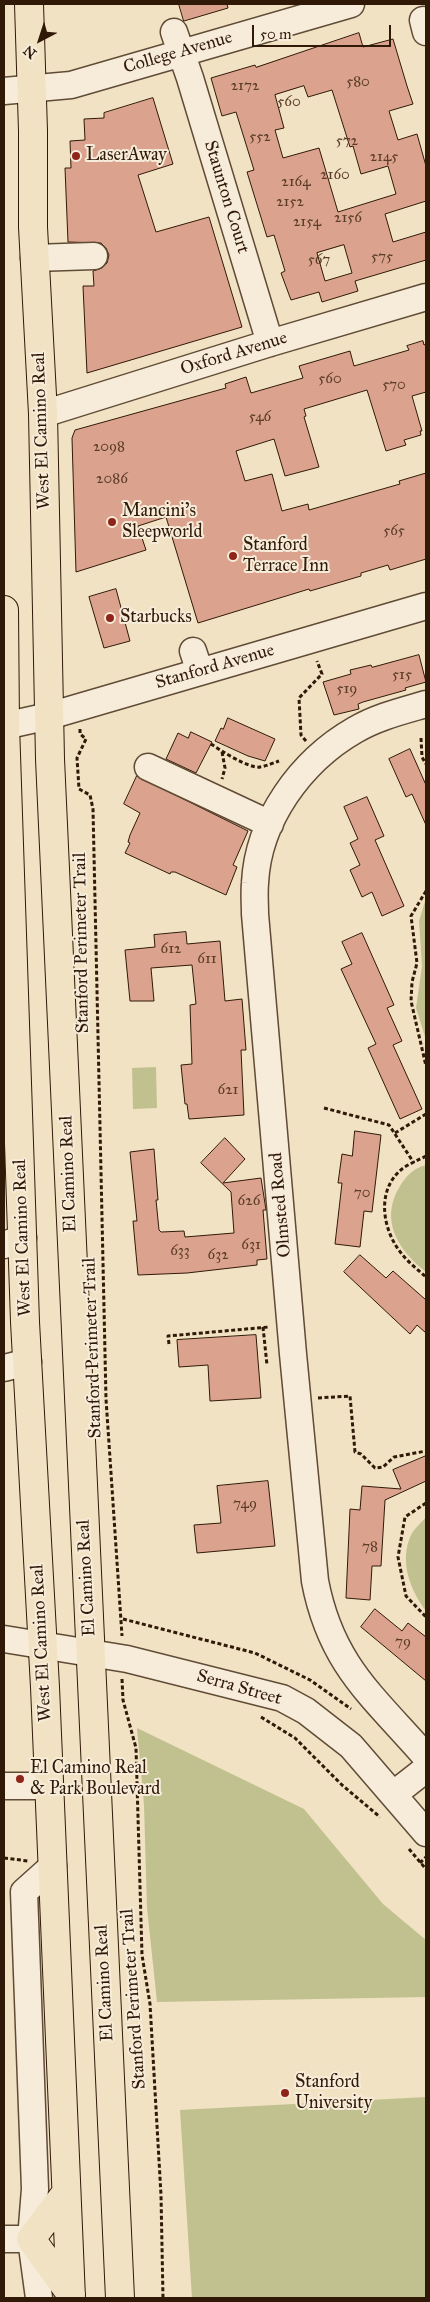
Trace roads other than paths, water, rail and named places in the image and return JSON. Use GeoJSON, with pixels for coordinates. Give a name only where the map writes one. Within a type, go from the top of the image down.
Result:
{"type":"FeatureCollection","features":[{"type":"Feature","properties":{"kind":"main road","name":"West El Camino Real"},"geometry":{"type":"LineString","coordinates":[[29,4],[34,258],[43,414],[49,716],[55,858]]}},
{"type":"Feature","properties":{"kind":"main road","name":"West El Camino Real"},"geometry":{"type":"LineString","coordinates":[[4,610],[4,726],[16,1365],[43,1646],[52,1866]]}},
{"type":"Feature","properties":{"kind":"main road","name":"El Camino Real"},"geometry":{"type":"LineString","coordinates":[[55,858],[120,2298]]}},
{"type":"Feature","properties":{"kind":"main road"},"geometry":{"type":"LineString","coordinates":[[52,1866],[71,2296]]}},
{"type":"Feature","properties":{"kind":"main road"},"geometry":{"type":"LineString","coordinates":[[66,2193],[31,2239],[71,2296]]}},
{"type":"Feature","properties":{"kind":"street","name":"College Avenue"},"geometry":{"type":"LineString","coordinates":[[4,91],[32,90],[70,85],[178,42],[276,14],[351,4]]}},
{"type":"Feature","properties":{"kind":"street","name":"Staunton Court"},"geometry":{"type":"LineString","coordinates":[[178,42],[270,343]]}},
{"type":"Feature","properties":{"kind":"street"},"geometry":{"type":"LineString","coordinates":[[34,258],[94,256]]}},
{"type":"Feature","properties":{"kind":"street","name":"Oxford Avenue"},"geometry":{"type":"LineString","coordinates":[[43,414],[270,343],[426,297]]}},
{"type":"Feature","properties":{"kind":"street","name":"Stanford Avenue"},"geometry":{"type":"LineString","coordinates":[[4,726],[49,716],[164,671],[196,661],[426,606]]}},
{"type":"Feature","properties":{"kind":"street","name":"Olmsted Road"},"geometry":{"type":"LineString","coordinates":[[426,704],[387,716],[356,730],[305,769],[286,794],[270,824],[260,850],[255,883],[255,914],[297,1399],[315,1581],[320,1610],[332,1638],[349,1669],[370,1696],[426,1757]]}},
{"type":"Feature","properties":{"kind":"street"},"geometry":{"type":"LineString","coordinates":[[148,767],[270,824]]}},
{"type":"Feature","properties":{"kind":"street","name":"Serra Street"},"geometry":{"type":"LineString","coordinates":[[4,1639],[90,1652],[240,1686],[282,1698],[312,1716],[351,1746],[394,1794],[417,1840]]}},
{"type":"Feature","properties":{"kind":"street"},"geometry":{"type":"LineString","coordinates":[[394,1794],[426,1768]]}},
{"type":"Feature","properties":{"kind":"street"},"geometry":{"type":"LineString","coordinates":[[4,1786],[49,1786]]}},
{"type":"Feature","properties":{"kind":"street"},"geometry":{"type":"LineString","coordinates":[[39,2298],[31,2239],[35,2189],[24,1892],[52,1866]]}},
{"type":"Feature","properties":{"kind":"street"},"geometry":{"type":"LineString","coordinates":[[4,2239],[31,2239]]}},
{"type":"Feature","properties":{"kind":"place","name":"LaserAway"},"geometry":{"type":"Point","coordinates":[76,156]}},
{"type":"Feature","properties":{"kind":"place","name":"Mancini’s Sleepworld"},"geometry":{"type":"Point","coordinates":[112,522]}},
{"type":"Feature","properties":{"kind":"place","name":"Stanford Terrace Inn"},"geometry":{"type":"Point","coordinates":[233,556]}},
{"type":"Feature","properties":{"kind":"place","name":"Starbucks"},"geometry":{"type":"Point","coordinates":[110,618]}},
{"type":"Feature","properties":{"kind":"place","name":"El Camino Real & Park Boulevard"},"geometry":{"type":"Point","coordinates":[20,1779]}},
{"type":"Feature","properties":{"kind":"place","name":"Stanford University"},"geometry":{"type":"Point","coordinates":[285,2093]}}]}
